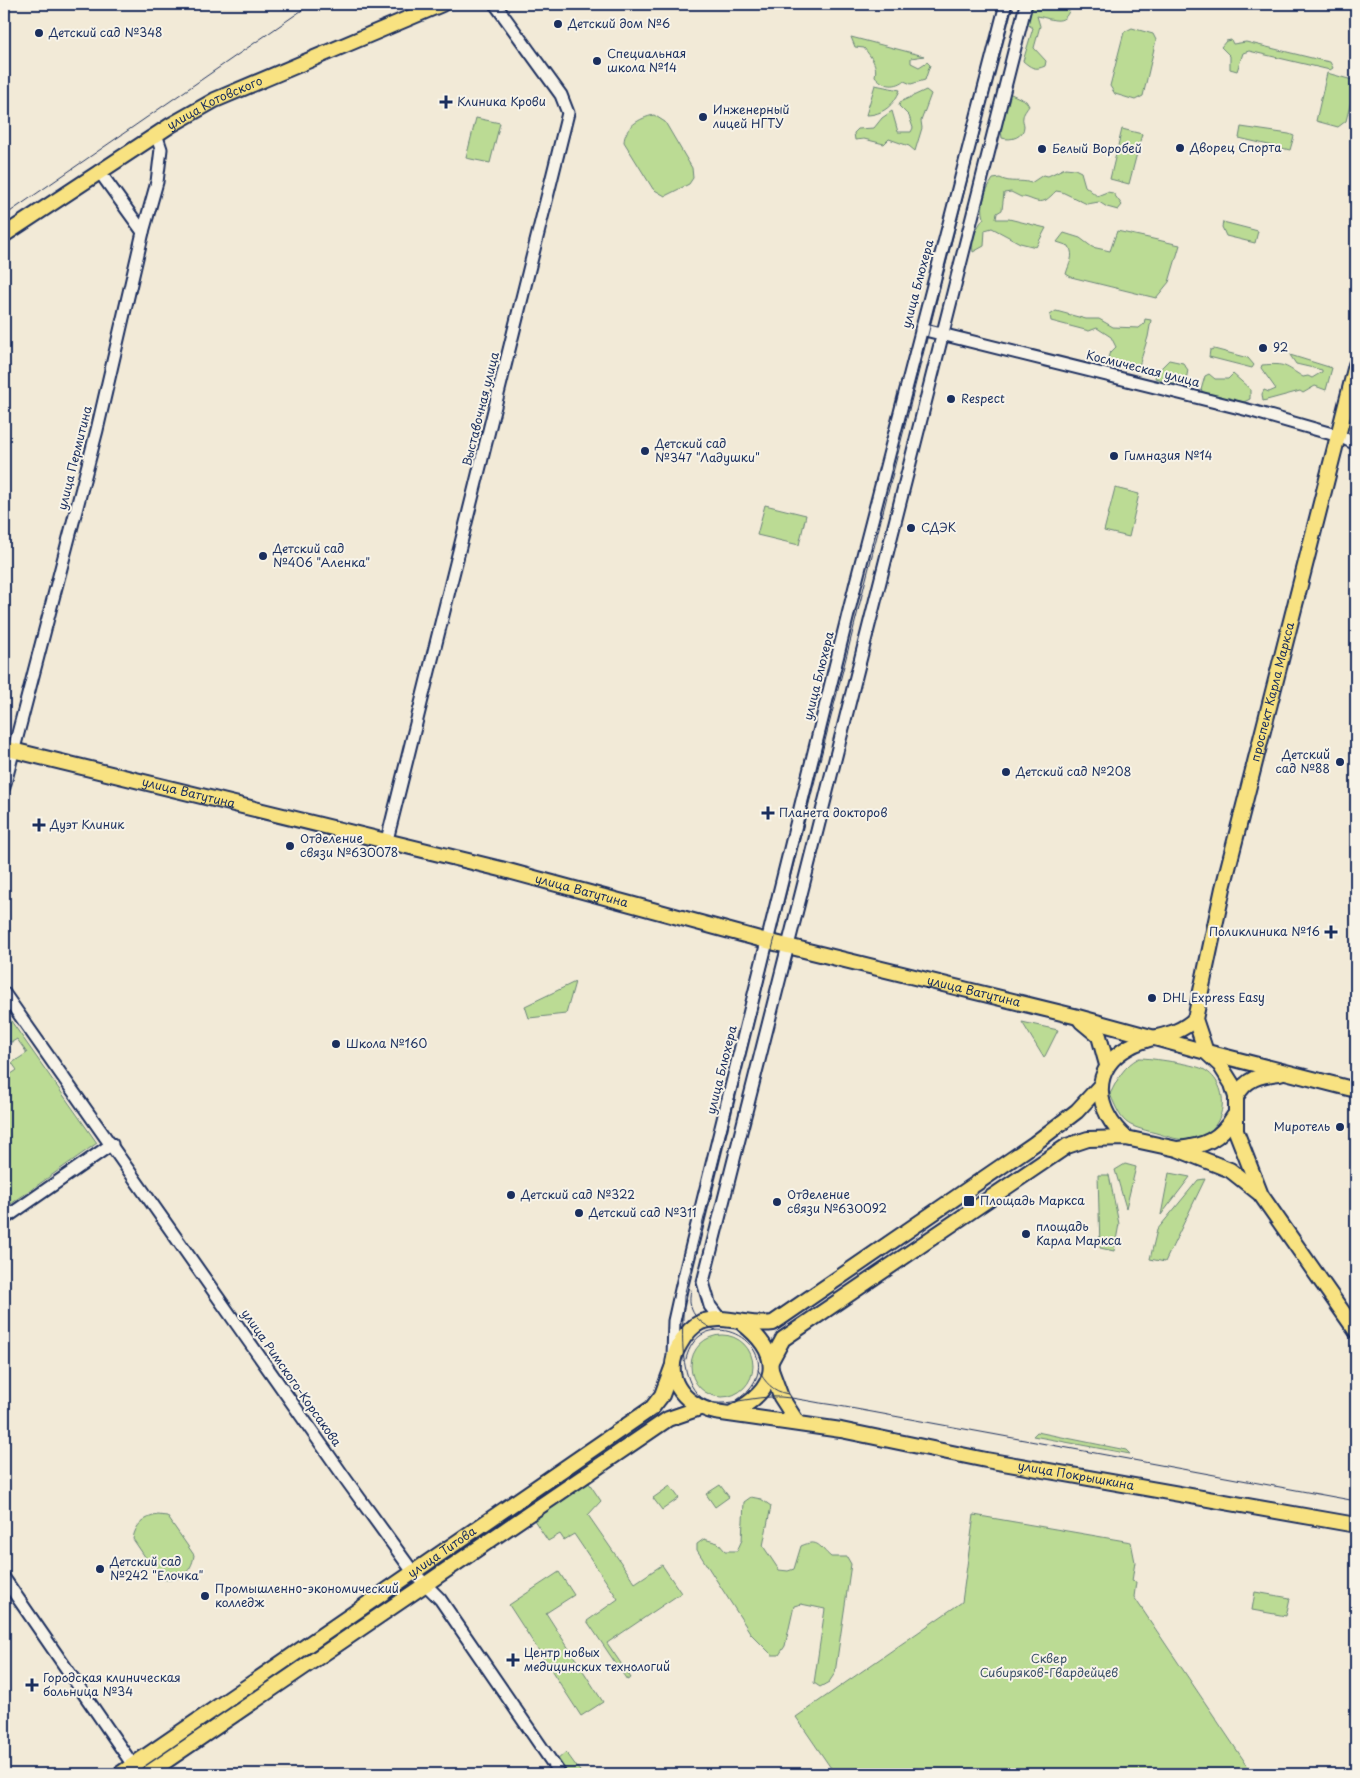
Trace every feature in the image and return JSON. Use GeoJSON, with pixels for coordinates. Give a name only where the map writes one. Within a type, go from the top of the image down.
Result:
{"type":"FeatureCollection","features":[{"type":"Feature","properties":{"kind":"main road","name":"улица Котовского"},"geometry":{"type":"LineString","coordinates":[[4,235],[156,134],[215,100],[442,4]]}},
{"type":"Feature","properties":{"kind":"main road","name":"проспект Карла Маркса"},"geometry":{"type":"LineString","coordinates":[[1195,1019],[1228,869],[1356,365]]}},
{"type":"Feature","properties":{"kind":"main road","name":"улица Ватутина"},"geometry":{"type":"LineString","coordinates":[[9,749],[387,840],[767,941],[1157,1038]]}},
{"type":"Feature","properties":{"kind":"main road"},"geometry":{"type":"LineString","coordinates":[[1074,1016],[1098,1036],[1107,1065]]}},
{"type":"Feature","properties":{"kind":"main road"},"geometry":{"type":"LineString","coordinates":[[1126,1138],[1110,1121],[1100,1097],[1100,1086],[1107,1065],[1129,1047],[1185,1028],[1195,1019],[1206,1052],[1227,1074],[1236,1097],[1234,1116],[1242,1152],[1261,1195],[1356,1331]]}},
{"type":"Feature","properties":{"kind":"main road"},"geometry":{"type":"LineString","coordinates":[[1157,1038],[1356,1090]]}},
{"type":"Feature","properties":{"kind":"main road"},"geometry":{"type":"LineString","coordinates":[[1236,1097],[1247,1082],[1255,1077],[1287,1073]]}},
{"type":"Feature","properties":{"kind":"main road"},"geometry":{"type":"LineString","coordinates":[[1100,1086],[1077,1111],[1034,1144],[773,1323],[759,1325],[720,1319],[700,1323],[690,1329],[683,1338],[673,1363],[677,1384],[683,1394],[700,1408],[732,1413],[757,1398],[783,1339],[1067,1146],[1088,1139],[1126,1138],[1177,1149],[1230,1170],[1261,1195]]}},
{"type":"Feature","properties":{"kind":"main road"},"geometry":{"type":"LineString","coordinates":[[1177,1149],[1196,1147],[1220,1135],[1234,1116]]}},
{"type":"Feature","properties":{"kind":"main road"},"geometry":{"type":"LineString","coordinates":[[742,1323],[757,1335],[771,1366],[778,1392],[798,1422]]}},
{"type":"Feature","properties":{"kind":"main road","name":"улица Титова"},"geometry":{"type":"LineString","coordinates":[[120,1774],[136,1770],[413,1572],[652,1408],[662,1395],[673,1363]]}},
{"type":"Feature","properties":{"kind":"main road","name":"улица Титова"},"geometry":{"type":"LineString","coordinates":[[147,1774],[424,1583],[668,1419],[700,1408]]}},
{"type":"Feature","properties":{"kind":"main road","name":"улица Покрышкина"},"geometry":{"type":"LineString","coordinates":[[732,1413],[798,1422],[986,1460],[1356,1525]]}},
{"type":"Feature","properties":{"kind":"street","name":"Выставочная улица"},"geometry":{"type":"LineString","coordinates":[[387,840],[568,112],[560,95],[495,4]]}},
{"type":"Feature","properties":{"kind":"street","name":"улица Блюхера"},"geometry":{"type":"LineString","coordinates":[[673,1363],[674,1321],[682,1285],[921,329],[1006,4]]}},
{"type":"Feature","properties":{"kind":"street"},"geometry":{"type":"LineString","coordinates":[[720,1319],[710,1306],[703,1282],[1026,4]]}},
{"type":"Feature","properties":{"kind":"street","name":"улица Пермитина"},"geometry":{"type":"LineString","coordinates":[[4,787],[9,749],[98,430],[143,232],[157,182],[161,149],[156,134]]}},
{"type":"Feature","properties":{"kind":"street"},"geometry":{"type":"LineString","coordinates":[[99,171],[143,232]]}},
{"type":"Feature","properties":{"kind":"street","name":"Космическая улица"},"geometry":{"type":"LineString","coordinates":[[921,329],[1139,381],[1339,436],[1356,444]]}},
{"type":"Feature","properties":{"kind":"street","name":"улица Римского-Корсакова"},"geometry":{"type":"LineString","coordinates":[[4,993],[413,1572],[440,1599],[560,1774]]}},
{"type":"Feature","properties":{"kind":"street"},"geometry":{"type":"LineString","coordinates":[[4,1219],[112,1144]]}},
{"type":"Feature","properties":{"kind":"street"},"geometry":{"type":"LineString","coordinates":[[4,1578],[136,1770]]}},
{"type":"Feature","properties":{"kind":"green space"},"geometry":{"type":"Polygon","coordinates":[[[1032,4],[1071,4],[1069,12],[1063,19],[1054,20],[1037,16],[1040,26],[1034,48],[1046,61],[1045,66],[1038,68],[1030,67],[1023,61],[1033,28],[1027,24],[1032,4]]]}},
{"type":"Feature","properties":{"kind":"green space"},"geometry":{"type":"Polygon","coordinates":[[[1132,28],[1153,34],[1156,40],[1143,96],[1135,100],[1115,94],[1110,86],[1124,32],[1132,28]]]}},
{"type":"Feature","properties":{"kind":"green space"},"geometry":{"type":"Polygon","coordinates":[[[851,37],[924,56],[911,58],[911,63],[919,67],[927,62],[930,65],[925,80],[911,84],[904,81],[896,85],[885,84],[875,76],[875,65],[864,48],[855,47],[851,37]]]}},
{"type":"Feature","properties":{"kind":"green space"},"geometry":{"type":"Polygon","coordinates":[[[1231,40],[1233,44],[1246,42],[1330,62],[1333,68],[1330,70],[1249,51],[1243,53],[1237,71],[1230,69],[1230,56],[1221,47],[1226,41],[1231,40]]]}},
{"type":"Feature","properties":{"kind":"green space"},"geometry":{"type":"Polygon","coordinates":[[[1327,73],[1356,81],[1346,121],[1338,127],[1316,121],[1327,73]]]}},
{"type":"Feature","properties":{"kind":"green space"},"geometry":{"type":"Polygon","coordinates":[[[875,85],[900,90],[891,105],[883,111],[866,115],[875,85]]]}},
{"type":"Feature","properties":{"kind":"green space"},"geometry":{"type":"Polygon","coordinates":[[[926,90],[931,94],[921,121],[922,128],[915,151],[909,146],[889,139],[884,144],[864,139],[855,140],[854,133],[858,129],[874,128],[882,118],[892,111],[898,132],[911,132],[913,128],[909,116],[899,106],[900,102],[926,90]]]}},
{"type":"Feature","properties":{"kind":"green space"},"geometry":{"type":"Polygon","coordinates":[[[1009,93],[1026,101],[1029,106],[1023,116],[1024,126],[1022,133],[1009,139],[1002,138],[1000,123],[1009,93]]]}},
{"type":"Feature","properties":{"kind":"green space"},"geometry":{"type":"Polygon","coordinates":[[[654,115],[665,122],[692,168],[693,178],[689,184],[665,196],[653,189],[624,142],[627,132],[634,124],[643,118],[654,115]]]}},
{"type":"Feature","properties":{"kind":"green space"},"geometry":{"type":"Polygon","coordinates":[[[476,118],[500,123],[490,163],[466,158],[476,118]]]}},
{"type":"Feature","properties":{"kind":"green space"},"geometry":{"type":"Polygon","coordinates":[[[1241,127],[1294,136],[1290,150],[1239,138],[1241,127]]]}},
{"type":"Feature","properties":{"kind":"green space"},"geometry":{"type":"Polygon","coordinates":[[[1122,129],[1142,134],[1129,184],[1110,179],[1122,129]]]}},
{"type":"Feature","properties":{"kind":"green space"},"geometry":{"type":"Polygon","coordinates":[[[1065,168],[1081,172],[1085,186],[1097,196],[1107,192],[1113,193],[1122,205],[1118,210],[1107,207],[1099,202],[1087,204],[1056,191],[1046,200],[1039,202],[1011,192],[1004,193],[1002,210],[997,213],[996,219],[1009,219],[1046,228],[1036,247],[1020,243],[992,228],[985,230],[984,246],[973,252],[975,234],[984,218],[984,198],[993,179],[1000,178],[1008,181],[1031,183],[1043,175],[1048,176],[1065,168]]]}},
{"type":"Feature","properties":{"kind":"green space"},"geometry":{"type":"Polygon","coordinates":[[[1223,222],[1258,231],[1255,243],[1226,236],[1222,227],[1223,222]]]}},
{"type":"Feature","properties":{"kind":"green space"},"geometry":{"type":"Polygon","coordinates":[[[1117,231],[1180,245],[1169,282],[1156,298],[1071,277],[1066,274],[1071,260],[1071,250],[1069,246],[1057,242],[1064,233],[1080,238],[1092,247],[1110,251],[1117,231]]]}},
{"type":"Feature","properties":{"kind":"green space"},"geometry":{"type":"Polygon","coordinates":[[[1056,311],[1086,319],[1099,319],[1113,327],[1139,328],[1144,324],[1145,319],[1151,320],[1138,369],[1131,370],[1108,362],[1109,354],[1116,347],[1111,337],[1097,328],[1089,331],[1051,321],[1050,315],[1056,311]]]}},
{"type":"Feature","properties":{"kind":"green space"},"geometry":{"type":"Polygon","coordinates":[[[1214,349],[1248,358],[1254,365],[1252,368],[1209,357],[1210,350],[1214,349]]]}},
{"type":"Feature","properties":{"kind":"green space"},"geometry":{"type":"Polygon","coordinates":[[[1290,355],[1332,368],[1326,390],[1315,386],[1303,393],[1300,391],[1263,401],[1262,394],[1264,390],[1269,392],[1276,389],[1261,368],[1262,365],[1276,364],[1285,366],[1303,377],[1308,376],[1312,378],[1322,372],[1322,370],[1296,364],[1290,355]]]}},
{"type":"Feature","properties":{"kind":"green space"},"geometry":{"type":"Polygon","coordinates":[[[1169,360],[1183,363],[1188,370],[1186,380],[1178,384],[1155,378],[1156,373],[1169,360]]]}},
{"type":"Feature","properties":{"kind":"green space"},"geometry":{"type":"Polygon","coordinates":[[[1209,374],[1215,379],[1228,379],[1233,374],[1250,389],[1250,399],[1244,402],[1205,393],[1201,390],[1205,376],[1209,374]]]}},
{"type":"Feature","properties":{"kind":"green space"},"geometry":{"type":"Polygon","coordinates":[[[1115,488],[1139,494],[1129,537],[1104,531],[1115,488]]]}},
{"type":"Feature","properties":{"kind":"green space"},"geometry":{"type":"Polygon","coordinates":[[[765,505],[806,515],[799,545],[757,535],[765,505]]]}},
{"type":"Feature","properties":{"kind":"green space"},"geometry":{"type":"Polygon","coordinates":[[[575,982],[566,1014],[529,1018],[525,1006],[575,982]]]}},
{"type":"Feature","properties":{"kind":"green space"},"geometry":{"type":"Polygon","coordinates":[[[4,1011],[97,1143],[4,1209],[4,1079],[17,1070],[12,1063],[27,1053],[17,1039],[12,1042],[4,1041],[4,1011]]]}},
{"type":"Feature","properties":{"kind":"green space"},"geometry":{"type":"Polygon","coordinates":[[[1022,1022],[1058,1030],[1044,1058],[1022,1022]]]}},
{"type":"Feature","properties":{"kind":"green space"},"geometry":{"type":"Polygon","coordinates":[[[1139,1058],[1190,1065],[1203,1069],[1213,1076],[1219,1086],[1222,1108],[1213,1128],[1204,1135],[1184,1140],[1137,1128],[1126,1122],[1118,1112],[1110,1094],[1125,1069],[1139,1058]]]}},
{"type":"Feature","properties":{"kind":"green space"},"geometry":{"type":"Polygon","coordinates":[[[1125,1164],[1136,1167],[1126,1208],[1115,1170],[1125,1164]]]}},
{"type":"Feature","properties":{"kind":"green space"},"geometry":{"type":"Polygon","coordinates":[[[1169,1173],[1190,1177],[1161,1215],[1169,1173]]]}},
{"type":"Feature","properties":{"kind":"green space"},"geometry":{"type":"Polygon","coordinates":[[[1098,1175],[1109,1175],[1119,1224],[1114,1251],[1100,1248],[1098,1175]]]}},
{"type":"Feature","properties":{"kind":"green space"},"geometry":{"type":"Polygon","coordinates":[[[1205,1179],[1165,1262],[1150,1259],[1157,1230],[1198,1180],[1205,1179]]]}},
{"type":"Feature","properties":{"kind":"green space"},"geometry":{"type":"Polygon","coordinates":[[[722,1335],[734,1337],[744,1344],[751,1354],[753,1366],[751,1378],[744,1388],[734,1395],[722,1397],[710,1395],[700,1388],[693,1378],[691,1366],[693,1354],[700,1344],[710,1337],[722,1335]]]}},
{"type":"Feature","properties":{"kind":"green space"},"geometry":{"type":"Polygon","coordinates":[[[1037,1432],[1126,1450],[1130,1454],[1033,1436],[1037,1432]]]}},
{"type":"Feature","properties":{"kind":"green space"},"geometry":{"type":"Polygon","coordinates":[[[589,1483],[601,1501],[588,1515],[635,1583],[662,1565],[681,1593],[607,1643],[631,1678],[627,1680],[587,1621],[618,1599],[574,1534],[564,1540],[560,1534],[548,1541],[534,1520],[589,1483]]]}},
{"type":"Feature","properties":{"kind":"green space"},"geometry":{"type":"Polygon","coordinates":[[[720,1485],[729,1497],[715,1507],[706,1494],[720,1485]]]}},
{"type":"Feature","properties":{"kind":"green space"},"geometry":{"type":"Polygon","coordinates":[[[670,1486],[679,1498],[662,1510],[653,1498],[670,1486]]]}},
{"type":"Feature","properties":{"kind":"green space"},"geometry":{"type":"Polygon","coordinates":[[[751,1497],[761,1499],[771,1506],[763,1546],[779,1570],[788,1571],[794,1569],[801,1546],[812,1543],[818,1545],[831,1557],[847,1557],[851,1564],[835,1673],[829,1682],[820,1687],[814,1683],[825,1609],[801,1604],[794,1606],[785,1646],[779,1655],[772,1655],[751,1634],[697,1550],[697,1544],[704,1539],[718,1543],[725,1551],[737,1551],[742,1540],[744,1502],[751,1497]]]}},
{"type":"Feature","properties":{"kind":"green space"},"geometry":{"type":"Polygon","coordinates":[[[158,1515],[167,1516],[194,1555],[187,1572],[178,1578],[160,1579],[133,1539],[141,1522],[158,1515]]]}},
{"type":"Feature","properties":{"kind":"green space","name":"Сквер Сибиряков-Гвардейцев"},"geometry":{"type":"Polygon","coordinates":[[[974,1515],[1131,1542],[1135,1562],[1132,1581],[1136,1582],[1134,1597],[1253,1774],[835,1774],[796,1717],[962,1602],[974,1515]]]}},
{"type":"Feature","properties":{"kind":"green space"},"geometry":{"type":"Polygon","coordinates":[[[559,1572],[574,1595],[546,1613],[603,1702],[581,1716],[509,1605],[559,1572]]]}},
{"type":"Feature","properties":{"kind":"green space"},"geometry":{"type":"Polygon","coordinates":[[[1255,1592],[1290,1598],[1286,1616],[1252,1610],[1255,1592]]]}},
{"type":"Feature","properties":{"kind":"green space"},"geometry":{"type":"Polygon","coordinates":[[[566,1752],[582,1774],[565,1774],[556,1761],[566,1752]]]}},
{"type":"Feature","properties":{"kind":"tram line"},"geometry":{"type":"LineString","coordinates":[[4,216],[311,4]]}},
{"type":"Feature","properties":{"kind":"tram line"},"geometry":{"type":"LineString","coordinates":[[1012,4],[684,1296],[684,1363],[696,1392],[708,1401],[724,1403],[766,1397],[794,1398],[1356,1501]]}},
{"type":"Feature","properties":{"kind":"tram line"},"geometry":{"type":"LineString","coordinates":[[691,1290],[690,1304],[695,1315],[704,1324],[716,1330]]}},
{"type":"Feature","properties":{"kind":"tram line"},"geometry":{"type":"LineString","coordinates":[[686,1359],[695,1340],[710,1331],[726,1331],[742,1338],[754,1349],[759,1365],[754,1382],[737,1400]]}},
{"type":"Feature","properties":{"kind":"tram line"},"geometry":{"type":"LineString","coordinates":[[758,1370],[770,1386],[788,1394]]}},
{"type":"Feature","properties":{"kind":"place","name":"Детский дом №6"},"geometry":{"type":"Point","coordinates":[558,24]}},
{"type":"Feature","properties":{"kind":"place","name":"Детский сад №348"},"geometry":{"type":"Point","coordinates":[39,33]}},
{"type":"Feature","properties":{"kind":"place","name":"Специальная школа №14"},"geometry":{"type":"Point","coordinates":[597,61]}},
{"type":"Feature","properties":{"kind":"place","name":"Клиника Крови"},"geometry":{"type":"Point","coordinates":[446,102]}},
{"type":"Feature","properties":{"kind":"place","name":"Инженерный лицей НГТУ"},"geometry":{"type":"Point","coordinates":[703,117]}},
{"type":"Feature","properties":{"kind":"place","name":"Дворец Спорта"},"geometry":{"type":"Point","coordinates":[1180,148]}},
{"type":"Feature","properties":{"kind":"place","name":"Белый Воробей"},"geometry":{"type":"Point","coordinates":[1042,149]}},
{"type":"Feature","properties":{"kind":"place","name":"92"},"geometry":{"type":"Point","coordinates":[1263,348]}},
{"type":"Feature","properties":{"kind":"place","name":"Respect"},"geometry":{"type":"Point","coordinates":[951,399]}},
{"type":"Feature","properties":{"kind":"place","name":"Детский сад №347 \"Ладушки\""},"geometry":{"type":"Point","coordinates":[645,451]}},
{"type":"Feature","properties":{"kind":"place","name":"Гимназия №14"},"geometry":{"type":"Point","coordinates":[1114,456]}},
{"type":"Feature","properties":{"kind":"place","name":"СДЭК"},"geometry":{"type":"Point","coordinates":[911,528]}},
{"type":"Feature","properties":{"kind":"place","name":"Детский сад №406 \"Аленка\""},"geometry":{"type":"Point","coordinates":[263,556]}},
{"type":"Feature","properties":{"kind":"place","name":"Детский сад №88"},"geometry":{"type":"Point","coordinates":[1340,762]}},
{"type":"Feature","properties":{"kind":"place","name":"Детский сад №208"},"geometry":{"type":"Point","coordinates":[1006,772]}},
{"type":"Feature","properties":{"kind":"place","name":"Планета докторов"},"geometry":{"type":"Point","coordinates":[768,813]}},
{"type":"Feature","properties":{"kind":"place","name":"Дуэт Клиник"},"geometry":{"type":"Point","coordinates":[39,825]}},
{"type":"Feature","properties":{"kind":"place","name":"Отделение связи №630078"},"geometry":{"type":"Point","coordinates":[290,846]}},
{"type":"Feature","properties":{"kind":"place","name":"Поликлиника №16"},"geometry":{"type":"Point","coordinates":[1331,932]}},
{"type":"Feature","properties":{"kind":"place","name":"DHL Express Easy"},"geometry":{"type":"Point","coordinates":[1152,998]}},
{"type":"Feature","properties":{"kind":"place","name":"Школа №160"},"geometry":{"type":"Point","coordinates":[336,1044]}},
{"type":"Feature","properties":{"kind":"place","name":"Миротель"},"geometry":{"type":"Point","coordinates":[1340,1127]}},
{"type":"Feature","properties":{"kind":"place","name":"Детский сад №322"},"geometry":{"type":"Point","coordinates":[511,1195]}},
{"type":"Feature","properties":{"kind":"place","name":"Площадь Маркса"},"geometry":{"type":"Point","coordinates":[969,1201]}},
{"type":"Feature","properties":{"kind":"place","name":"Отделение связи №630092"},"geometry":{"type":"Point","coordinates":[777,1202]}},
{"type":"Feature","properties":{"kind":"place","name":"Детский сад №311"},"geometry":{"type":"Point","coordinates":[579,1213]}},
{"type":"Feature","properties":{"kind":"place","name":"площадь Карла Маркса"},"geometry":{"type":"Point","coordinates":[1026,1234]}},
{"type":"Feature","properties":{"kind":"place","name":"Детский сад №242 \"Елочка\""},"geometry":{"type":"Point","coordinates":[100,1569]}},
{"type":"Feature","properties":{"kind":"place","name":"Промышленно-экономический колледж"},"geometry":{"type":"Point","coordinates":[205,1596]}},
{"type":"Feature","properties":{"kind":"place","name":"Центр новых медицинских технологий"},"geometry":{"type":"Point","coordinates":[513,1660]}},
{"type":"Feature","properties":{"kind":"place","name":"Городская клиническая больница №34"},"geometry":{"type":"Point","coordinates":[32,1685]}}]}
